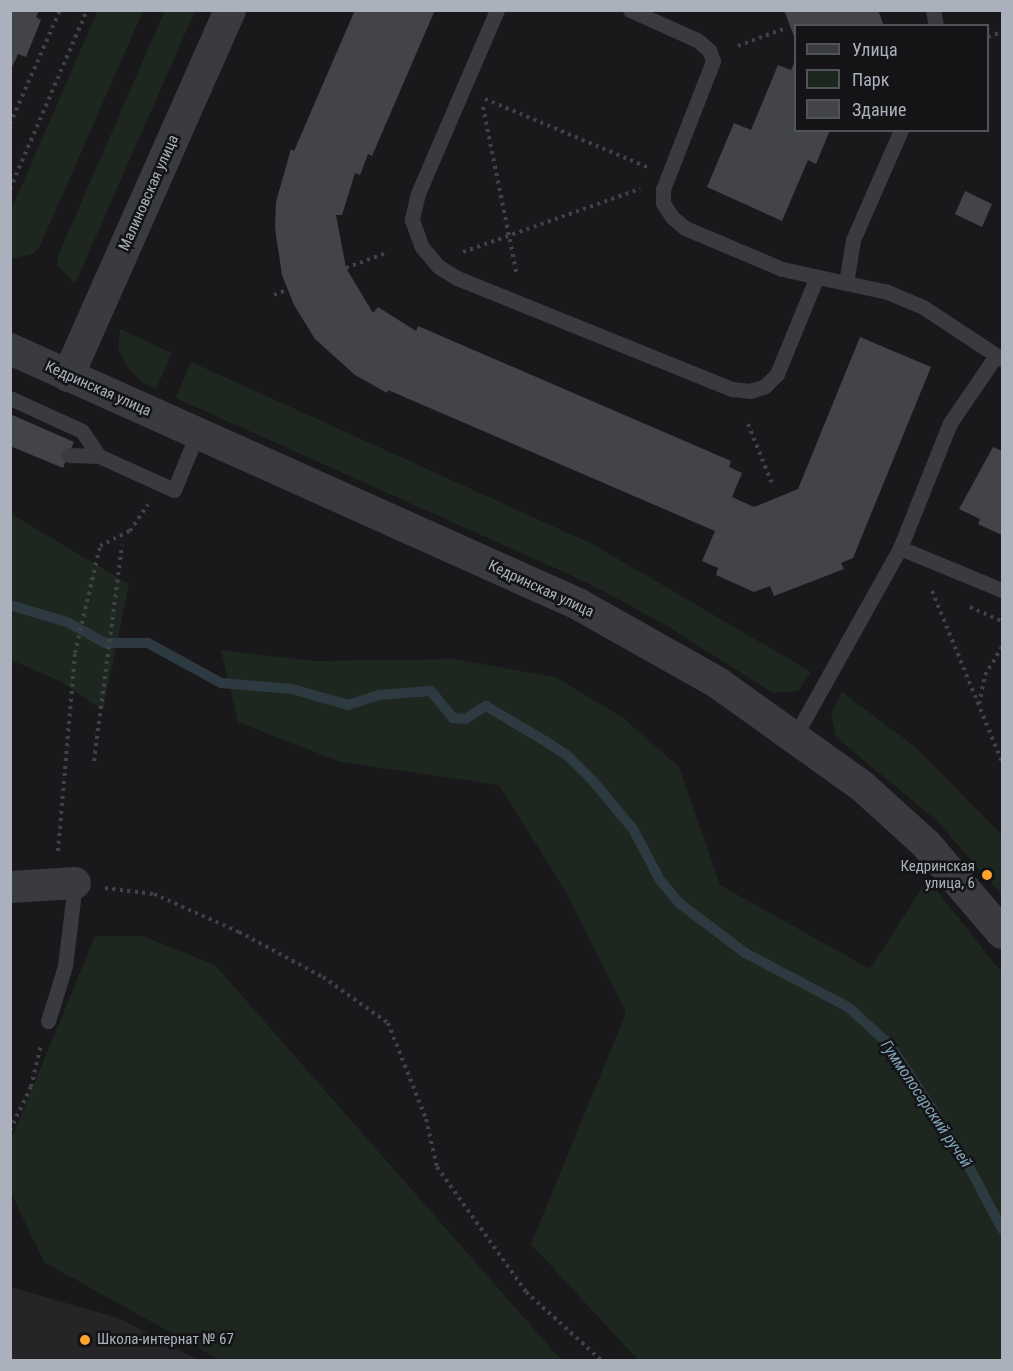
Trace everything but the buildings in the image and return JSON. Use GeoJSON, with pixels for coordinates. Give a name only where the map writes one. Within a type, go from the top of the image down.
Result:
{"type":"FeatureCollection","features":[{"type":"Feature","properties":{"kind":"street","name":"Малиновская улица"},"geometry":{"type":"LineString","coordinates":[[68,376],[230,10]]}},
{"type":"Feature","properties":{"kind":"street","name":"Кедринская улица"},"geometry":{"type":"LineString","coordinates":[[10,349],[578,604],[718,683],[862,786],[926,844],[1002,933]]}},
{"type":"Feature","properties":{"kind":"street"},"geometry":{"type":"LineString","coordinates":[[10,886],[65,884]]}},
{"type":"Feature","properties":{"kind":"lane"},"geometry":{"type":"LineString","coordinates":[[497,10],[418,193],[412,220],[422,247],[439,267],[520,304],[732,389],[750,391],[765,386],[777,374],[816,279]]}},
{"type":"Feature","properties":{"kind":"lane"},"geometry":{"type":"LineString","coordinates":[[630,10],[697,40],[709,50],[713,61],[665,183],[663,203],[686,228],[816,279],[885,291],[923,307],[999,358],[950,423],[900,548],[795,736]]}},
{"type":"Feature","properties":{"kind":"lane"},"geometry":{"type":"LineString","coordinates":[[846,283],[853,240],[900,132]]}},
{"type":"Feature","properties":{"kind":"lane"},"geometry":{"type":"LineString","coordinates":[[10,398],[82,431],[99,456]]}},
{"type":"Feature","properties":{"kind":"lane"},"geometry":{"type":"LineString","coordinates":[[69,455],[99,456],[174,490],[197,434]]}},
{"type":"Feature","properties":{"kind":"lane"},"geometry":{"type":"LineString","coordinates":[[900,548],[1002,590]]}},
{"type":"Feature","properties":{"kind":"lane"},"geometry":{"type":"LineString","coordinates":[[48,1021],[65,966],[65,884]]}},
{"type":"Feature","properties":{"kind":"path"},"geometry":{"type":"LineString","coordinates":[[10,124],[60,10]]}},
{"type":"Feature","properties":{"kind":"path"},"geometry":{"type":"LineString","coordinates":[[10,189],[87,10]]}},
{"type":"Feature","properties":{"kind":"path"},"geometry":{"type":"LineString","coordinates":[[738,46],[783,29]]}},
{"type":"Feature","properties":{"kind":"path"},"geometry":{"type":"LineString","coordinates":[[520,304],[509,235],[481,97],[665,183]]}},
{"type":"Feature","properties":{"kind":"path"},"geometry":{"type":"LineString","coordinates":[[439,267],[451,256],[636,189],[665,183]]}},
{"type":"Feature","properties":{"kind":"path"},"geometry":{"type":"LineString","coordinates":[[346,268],[386,253]]}},
{"type":"Feature","properties":{"kind":"path"},"geometry":{"type":"LineString","coordinates":[[274,295],[287,290]]}},
{"type":"Feature","properties":{"kind":"path"},"geometry":{"type":"LineString","coordinates":[[748,424],[772,486]]}},
{"type":"Feature","properties":{"kind":"path"},"geometry":{"type":"LineString","coordinates":[[161,484],[130,531],[100,546],[75,653],[65,884],[154,894],[228,927],[323,977],[388,1023],[426,1119],[437,1167],[526,1292],[601,1360]]}},
{"type":"Feature","properties":{"kind":"path"},"geometry":{"type":"LineString","coordinates":[[94,761],[122,545]]}},
{"type":"Feature","properties":{"kind":"path"},"geometry":{"type":"LineString","coordinates":[[941,594],[931,590],[1002,762]]}},
{"type":"Feature","properties":{"kind":"path"},"geometry":{"type":"LineString","coordinates":[[962,603],[1002,621]]}},
{"type":"Feature","properties":{"kind":"path"},"geometry":{"type":"LineString","coordinates":[[979,705],[985,675],[1002,647]]}},
{"type":"Feature","properties":{"kind":"path"},"geometry":{"type":"LineString","coordinates":[[10,1130],[31,1087],[48,1021]]}},
{"type":"Feature","properties":{"kind":"shaded area","name":"Школа-интернат № 67"},"geometry":{"type":"Polygon","coordinates":[[[10,1287],[121,1319],[198,1360],[11,1360],[10,1287]]]}},
{"type":"Feature","properties":{"kind":"green space"},"geometry":{"type":"Polygon","coordinates":[[[98,10],[143,11],[40,246],[33,254],[14,258],[11,256],[11,210],[98,10]]]}},
{"type":"Feature","properties":{"kind":"green space"},"geometry":{"type":"Polygon","coordinates":[[[165,10],[195,11],[75,284],[58,266],[58,256],[165,10]]]}},
{"type":"Feature","properties":{"kind":"green space"},"geometry":{"type":"Polygon","coordinates":[[[120,329],[172,353],[156,389],[143,383],[127,367],[118,348],[120,329]]]}},
{"type":"Feature","properties":{"kind":"green space"},"geometry":{"type":"Polygon","coordinates":[[[191,362],[594,545],[811,672],[798,691],[773,693],[664,624],[588,583],[176,398],[191,362]]]}},
{"type":"Feature","properties":{"kind":"green space"},"geometry":{"type":"Polygon","coordinates":[[[11,514],[129,584],[103,710],[58,680],[11,660],[11,514]]]}},
{"type":"Feature","properties":{"kind":"green space"},"geometry":{"type":"Polygon","coordinates":[[[221,650],[314,661],[453,659],[555,677],[623,718],[679,767],[720,885],[870,969],[924,885],[930,882],[1002,973],[1002,1360],[638,1360],[531,1244],[626,1013],[564,889],[499,785],[341,762],[238,722],[221,650]]]}},
{"type":"Feature","properties":{"kind":"green space"},"geometry":{"type":"Polygon","coordinates":[[[842,692],[914,746],[1002,835],[1002,895],[936,820],[836,737],[831,714],[842,692]]]}},
{"type":"Feature","properties":{"kind":"green space"},"geometry":{"type":"Polygon","coordinates":[[[95,936],[143,936],[215,965],[561,1360],[220,1360],[44,1262],[11,1193],[11,1140],[95,936]]]}},
{"type":"Feature","properties":{"kind":"waterway","name":"Гуммолосарский ручей"},"geometry":{"type":"LineString","coordinates":[[10,605],[67,622],[105,643],[148,643],[221,683],[292,689],[348,705],[379,695],[431,691],[453,718],[465,719],[486,706],[545,741],[568,756],[593,781],[633,829],[660,880],[679,903],[745,953],[848,1007],[890,1045],[966,1161],[1002,1229]]}},
{"type":"Feature","properties":{"kind":"place","name":"Кедринская улица, 6"},"geometry":{"type":"Point","coordinates":[987,875]}},
{"type":"Feature","properties":{"kind":"place","name":"Школа-интернат № 67"},"geometry":{"type":"Point","coordinates":[85,1340]}}]}
